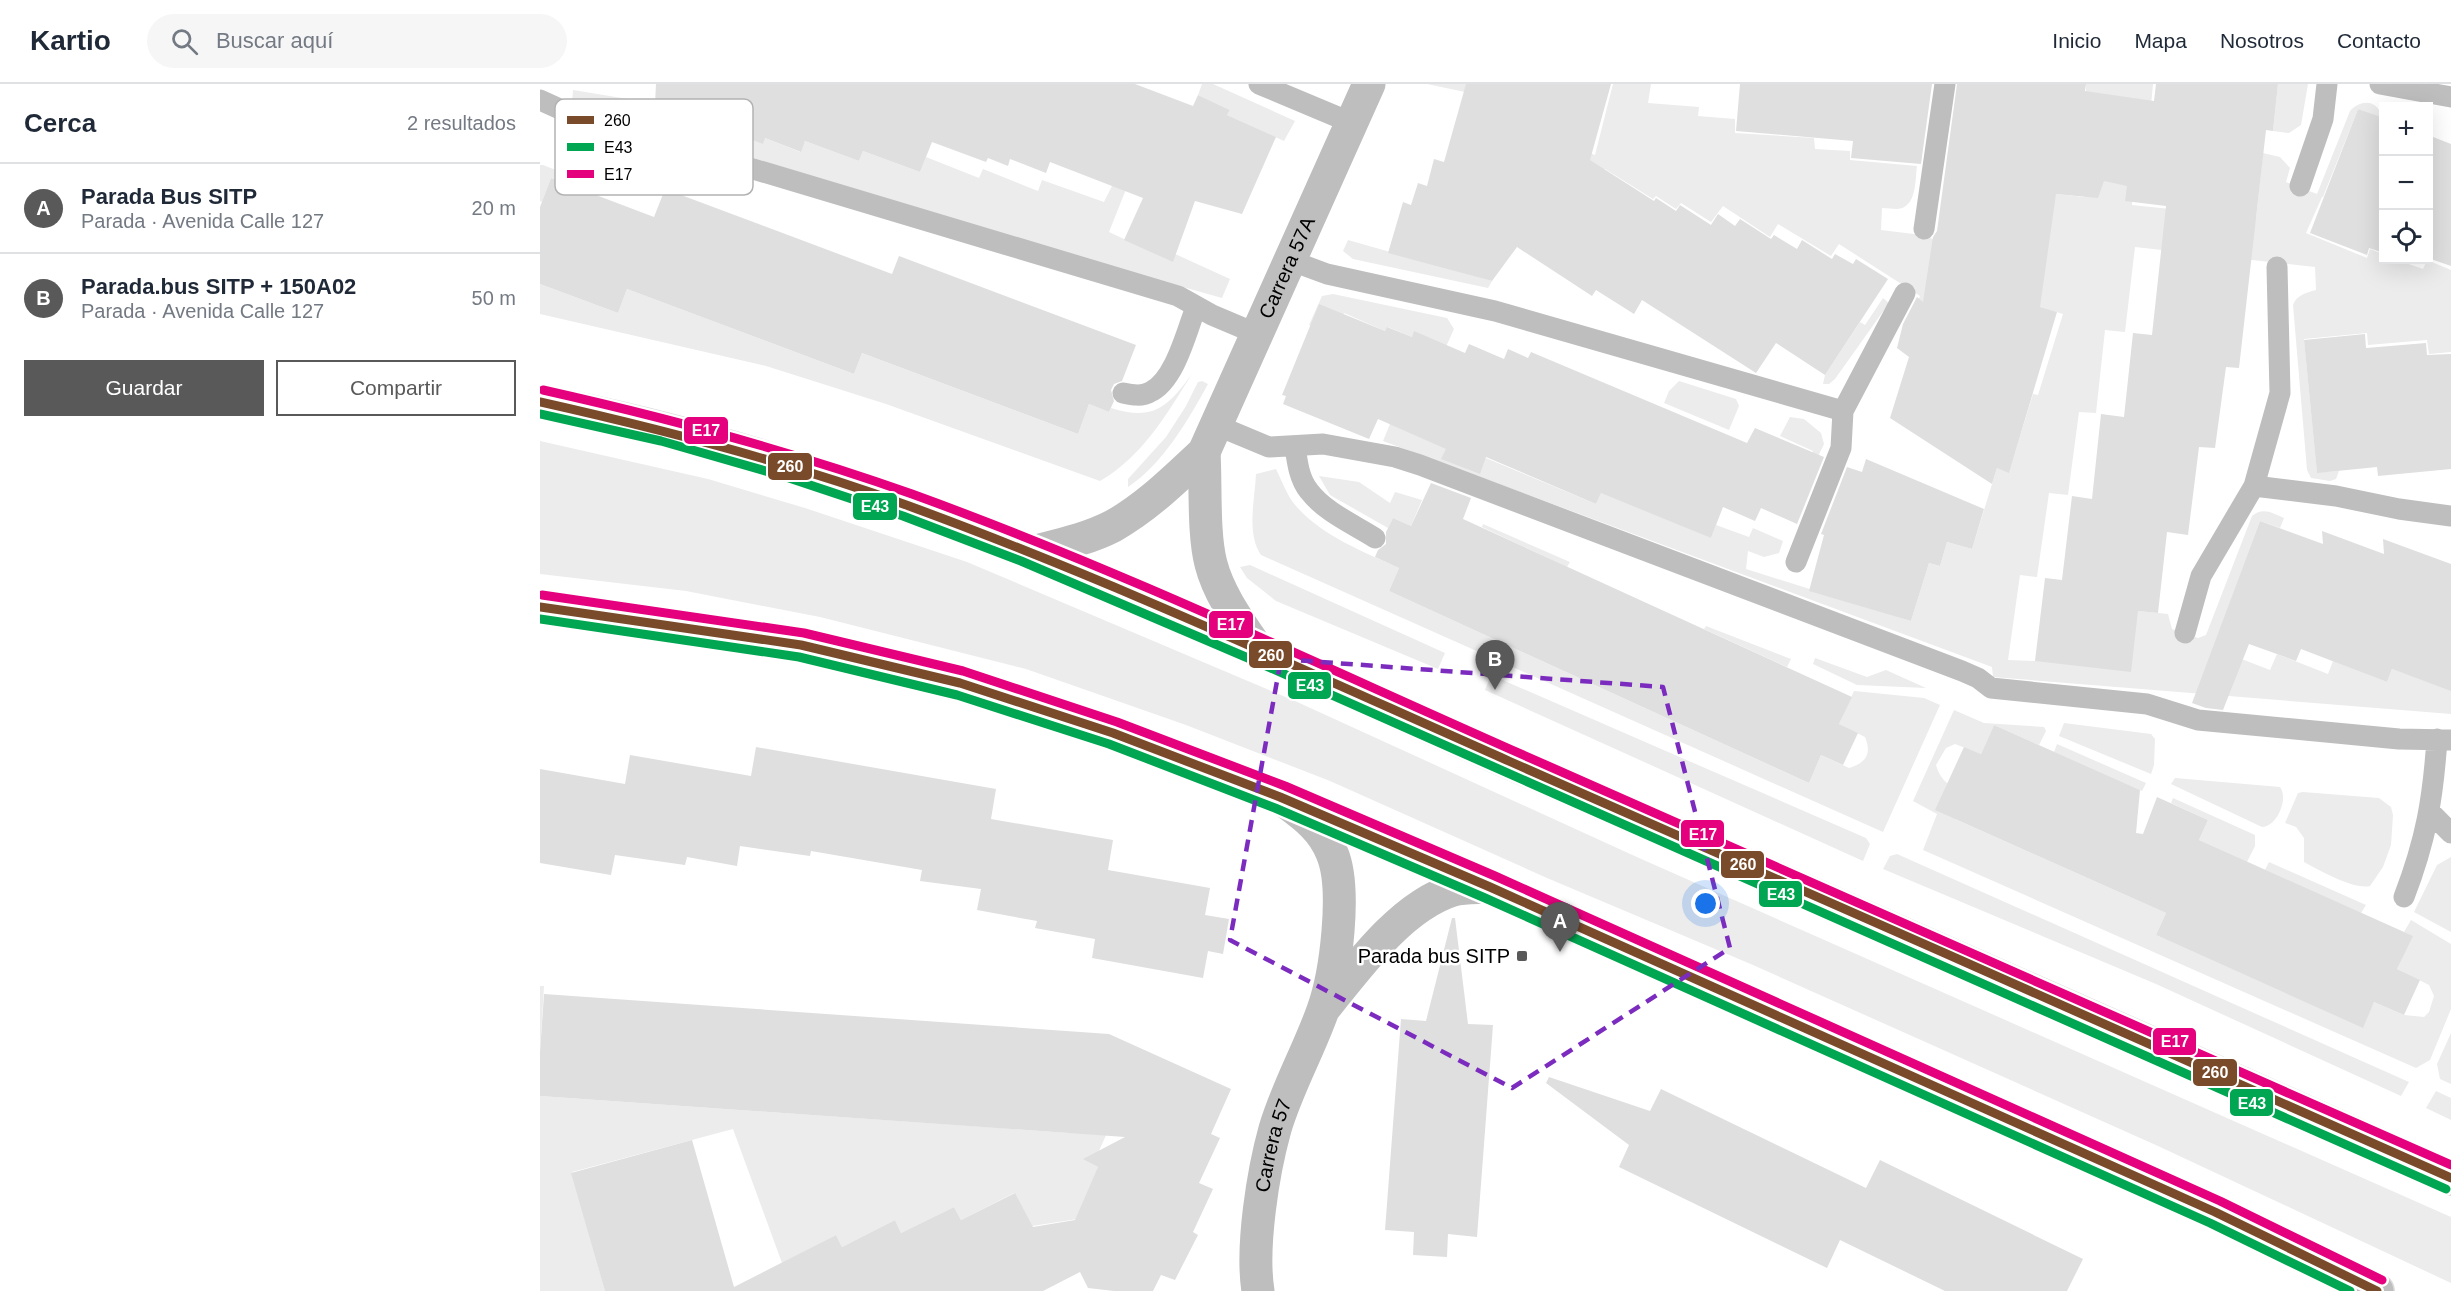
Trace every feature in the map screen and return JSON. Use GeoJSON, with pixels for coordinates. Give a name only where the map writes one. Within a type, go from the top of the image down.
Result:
{"type":"FeatureCollection","features":[{"type":"Feature","properties":{"kind":"main road","name":"Carrera 57A"},"geometry":{"type":"LineString","coordinates":[[1032,552],[1089,536],[1111,527],[1161,492],[1210,439],[1370,84]]}},
{"type":"Feature","properties":{"kind":"main road"},"geometry":{"type":"LineString","coordinates":[[540,402],[697,437],[796,466],[909,505],[1032,552],[2451,1178]]}},
{"type":"Feature","properties":{"kind":"main road","name":"Carrera 57A"},"geometry":{"type":"LineString","coordinates":[[1210,439],[1210,562],[1216,580],[1234,614],[1258,650]]}},
{"type":"Feature","properties":{"kind":"main road"},"geometry":{"type":"LineString","coordinates":[[540,607],[801,645],[960,683],[1113,734],[1280,797],[1490,887],[2215,1212],[2377,1291]]}},
{"type":"Feature","properties":{"kind":"main road","name":"Carrera 57"},"geometry":{"type":"LineString","coordinates":[[1258,1291],[1259,1216],[1266,1167],[1276,1127],[1324,1009],[1333,965],[1338,911],[1338,881],[1333,853],[1316,824],[1280,797]]}},
{"type":"Feature","properties":{"kind":"main road","name":"Carrera 57"},"geometry":{"type":"LineString","coordinates":[[1324,1009],[1354,971],[1394,929],[1430,899],[1455,889],[1490,887]]}},
{"type":"Feature","properties":{"kind":"lane"},"geometry":{"type":"LineString","coordinates":[[1259,84],[1352,123]]}},
{"type":"Feature","properties":{"kind":"lane"},"geometry":{"type":"LineString","coordinates":[[1924,230],[1945,84]]}},
{"type":"Feature","properties":{"kind":"lane"},"geometry":{"type":"LineString","coordinates":[[2300,186],[2323,120],[2327,84]]}},
{"type":"Feature","properties":{"kind":"lane"},"geometry":{"type":"LineString","coordinates":[[2380,84],[2451,97]]}},
{"type":"Feature","properties":{"kind":"lane"},"geometry":{"type":"LineString","coordinates":[[540,100],[555,107]]}},
{"type":"Feature","properties":{"kind":"lane"},"geometry":{"type":"LineString","coordinates":[[753,169],[1178,296],[1196,307],[1257,334]]}},
{"type":"Feature","properties":{"kind":"lane"},"geometry":{"type":"LineString","coordinates":[[1289,260],[1312,270],[1496,311],[1843,411]]}},
{"type":"Feature","properties":{"kind":"lane"},"geometry":{"type":"LineString","coordinates":[[2184,633],[2201,576],[2254,486],[2280,393],[2277,267]]}},
{"type":"Feature","properties":{"kind":"lane"},"geometry":{"type":"LineString","coordinates":[[1796,562],[1841,448],[1843,411],[1905,293]]}},
{"type":"Feature","properties":{"kind":"lane"},"geometry":{"type":"LineString","coordinates":[[1123,393],[1143,395],[1158,387],[1174,365],[1196,307]]}},
{"type":"Feature","properties":{"kind":"lane"},"geometry":{"type":"LineString","coordinates":[[1210,439],[1269,447],[1323,444],[1395,457],[1962,671],[1978,678],[1991,688],[2147,704],[2198,720],[2399,739],[2444,739],[2422,847],[2404,897]]}},
{"type":"Feature","properties":{"kind":"lane"},"geometry":{"type":"LineString","coordinates":[[1294,446],[1299,471],[1308,490],[1324,506],[1375,537]]}},
{"type":"Feature","properties":{"kind":"lane"},"geometry":{"type":"LineString","coordinates":[[2254,486],[2337,496],[2399,509],[2451,516]]}},
{"type":"Feature","properties":{"kind":"lane"},"geometry":{"type":"LineString","coordinates":[[2429,811],[2451,833]]}},
{"type":"Feature","properties":{"kind":"highlighted area"},"geometry":{"type":"Polygon","coordinates":[[[1281,659],[1663,687],[1730,948],[1512,1088],[1230,940],[1281,659]]]}},
{"type":"Feature","properties":{"kind":"shaded area"},"geometry":{"type":"Polygon","coordinates":[[[1202,84],[1213,84],[1295,121],[1284,141],[1227,115],[1230,110],[1198,95],[1202,84]]]}},
{"type":"Feature","properties":{"kind":"shaded area"},"geometry":{"type":"Polygon","coordinates":[[[1427,84],[1488,84],[1465,92],[1427,84]]]}},
{"type":"Feature","properties":{"kind":"shaded area"},"geometry":{"type":"Polygon","coordinates":[[[1613,84],[1651,84],[1648,103],[1699,107],[1698,116],[1735,119],[1735,133],[1814,138],[1815,149],[1850,151],[1850,160],[1917,166],[1912,199],[1904,207],[1882,208],[1881,230],[1922,235],[1933,239],[2056,194],[2084,197],[2086,84],[2153,84],[2150,117],[2141,118],[2132,205],[2256,218],[2263,153],[2280,157],[2290,168],[2286,182],[2317,194],[2350,111],[2362,103],[2374,105],[2379,111],[2379,117],[2358,109],[2306,233],[2367,258],[2370,249],[2379,252],[2379,264],[2409,264],[2423,269],[2425,264],[2433,262],[2451,270],[2451,352],[2429,354],[2427,340],[2368,345],[2367,333],[2304,339],[2317,472],[2339,471],[2336,479],[2330,481],[2311,478],[2307,470],[2293,305],[2305,293],[2316,290],[2315,267],[2135,247],[2125,332],[2105,330],[2096,413],[2079,412],[2068,495],[2049,493],[2037,577],[2020,575],[2008,660],[2035,661],[2138,611],[2168,614],[2172,629],[2198,638],[2206,635],[2252,516],[2260,512],[2268,512],[2284,518],[2280,528],[2260,521],[2213,648],[2270,670],[2277,654],[2328,674],[2333,661],[2387,682],[2392,669],[2451,690],[2451,714],[1993,677],[1992,667],[1383,441],[1392,419],[1596,504],[1602,490],[1711,538],[1716,525],[1749,537],[1753,528],[1783,541],[1779,553],[1764,557],[1748,551],[1746,569],[1911,621],[1929,563],[1940,566],[1947,542],[1972,549],[1997,468],[2009,472],[2033,394],[2038,395],[2063,314],[1945,279],[1912,315],[1920,296],[1839,244],[1831,256],[1778,224],[1770,237],[1723,206],[1711,222],[1681,203],[1676,209],[1656,196],[1653,199],[1605,169],[1597,181],[1576,148],[1595,155],[1613,84]]]}},
{"type":"Feature","properties":{"kind":"shaded area"},"geometry":{"type":"Polygon","coordinates":[[[2278,84],[2308,84],[2301,125],[2289,133],[2273,131],[2278,84]]]}},
{"type":"Feature","properties":{"kind":"shaded area"},"geometry":{"type":"Polygon","coordinates":[[[750,86],[745,99],[716,99],[750,86]]]}},
{"type":"Feature","properties":{"kind":"shaded area"},"geometry":{"type":"Polygon","coordinates":[[[573,90],[628,99],[572,99],[573,90]]]}},
{"type":"Feature","properties":{"kind":"shaded area"},"geometry":{"type":"Polygon","coordinates":[[[1148,134],[1109,232],[1169,260],[1173,253],[1230,279],[1222,298],[1035,245],[753,158],[753,136],[765,138],[800,152],[805,141],[859,161],[863,151],[920,172],[926,157],[979,178],[983,169],[1038,191],[1042,180],[1104,202],[1112,186],[1148,134]]]}},
{"type":"Feature","properties":{"kind":"shaded area"},"geometry":{"type":"Polygon","coordinates":[[[540,165],[543,165],[555,170],[555,180],[551,178],[542,202],[540,201],[540,165]]]}},
{"type":"Feature","properties":{"kind":"shaded area"},"geometry":{"type":"Polygon","coordinates":[[[1348,240],[1492,281],[1488,288],[1353,259],[1343,251],[1348,240]]]}},
{"type":"Feature","properties":{"kind":"shaded area"},"geometry":{"type":"Polygon","coordinates":[[[540,284],[618,313],[627,289],[854,374],[862,353],[1078,434],[1089,404],[1109,412],[1111,408],[1126,412],[1148,412],[1166,403],[1192,374],[1163,419],[1141,447],[1129,460],[1100,481],[886,404],[766,366],[540,314],[540,284]]]}},
{"type":"Feature","properties":{"kind":"shaded area"},"geometry":{"type":"Polygon","coordinates":[[[1333,294],[1447,318],[1454,329],[1435,371],[1412,337],[1388,327],[1385,331],[1344,313],[1334,335],[1309,325],[1322,296],[1333,294]]]}},
{"type":"Feature","properties":{"kind":"shaded area"},"geometry":{"type":"Polygon","coordinates":[[[1883,298],[1889,303],[1835,379],[1829,384],[1823,384],[1825,375],[1860,322],[1865,325],[1883,298]]]}},
{"type":"Feature","properties":{"kind":"shaded area"},"geometry":{"type":"Polygon","coordinates":[[[1679,381],[1736,399],[1739,406],[1729,430],[1664,403],[1669,391],[1679,381]]]}},
{"type":"Feature","properties":{"kind":"shaded area"},"geometry":{"type":"Polygon","coordinates":[[[1198,382],[1208,384],[1174,440],[1152,467],[1128,487],[1128,479],[1166,437],[1198,382]]]}},
{"type":"Feature","properties":{"kind":"shaded area"},"geometry":{"type":"Polygon","coordinates":[[[1790,417],[1804,419],[1821,433],[1824,444],[1799,496],[1794,495],[1813,451],[1780,436],[1790,417]]]}},
{"type":"Feature","properties":{"kind":"shaded area"},"geometry":{"type":"Polygon","coordinates":[[[540,441],[708,479],[805,508],[967,562],[1295,701],[1639,858],[2451,1217],[2451,1283],[2158,1146],[1753,965],[1547,878],[1330,781],[1186,725],[1026,669],[820,617],[686,591],[540,574],[540,441]]]}},
{"type":"Feature","properties":{"kind":"shaded area"},"geometry":{"type":"Polygon","coordinates":[[[1276,469],[1287,493],[1306,517],[1331,535],[1399,568],[1389,591],[1809,783],[1821,755],[1849,768],[1866,757],[1868,748],[1865,737],[1839,724],[1854,691],[1924,698],[1940,705],[1883,832],[1261,555],[1256,546],[1253,526],[1256,474],[1276,469]]]}},
{"type":"Feature","properties":{"kind":"shaded area"},"geometry":{"type":"Polygon","coordinates":[[[1319,476],[1359,482],[1390,503],[1395,492],[1422,500],[1411,526],[1393,518],[1388,528],[1330,495],[1319,476]]]}},
{"type":"Feature","properties":{"kind":"shaded area"},"geometry":{"type":"Polygon","coordinates":[[[1483,524],[1570,562],[1567,567],[1482,527],[1483,524]]]}},
{"type":"Feature","properties":{"kind":"shaded area"},"geometry":{"type":"Polygon","coordinates":[[[1250,565],[1445,653],[1438,669],[1276,601],[1247,578],[1240,567],[1250,565]]]}},
{"type":"Feature","properties":{"kind":"shaded area"},"geometry":{"type":"Polygon","coordinates":[[[1706,626],[1791,659],[1787,667],[1704,629],[1706,626]]]}},
{"type":"Feature","properties":{"kind":"shaded area"},"geometry":{"type":"Polygon","coordinates":[[[1815,658],[1867,677],[1886,670],[1926,688],[1857,685],[1813,664],[1815,658]]]}},
{"type":"Feature","properties":{"kind":"shaded area"},"geometry":{"type":"Polygon","coordinates":[[[1491,675],[1866,838],[1870,844],[1863,861],[1485,690],[1491,675]]]}},
{"type":"Feature","properties":{"kind":"shaded area"},"geometry":{"type":"Polygon","coordinates":[[[1954,710],[1984,723],[2044,727],[2046,731],[2039,745],[1994,725],[1981,754],[1955,744],[1946,748],[1936,765],[1938,771],[1947,783],[1966,793],[1955,819],[2166,913],[2156,935],[2362,1027],[2374,1002],[2404,1015],[2424,1017],[2429,1012],[2434,996],[2429,985],[2397,969],[2412,936],[2404,932],[2411,920],[2451,944],[2451,1009],[2430,1060],[2416,1068],[1923,850],[1937,814],[1913,801],[1954,710]]]}},
{"type":"Feature","properties":{"kind":"shaded area"},"geometry":{"type":"Polygon","coordinates":[[[2064,723],[2151,734],[2155,739],[2154,765],[2151,774],[2059,736],[2064,723]]]}},
{"type":"Feature","properties":{"kind":"shaded area"},"geometry":{"type":"Polygon","coordinates":[[[2057,744],[2146,783],[2142,791],[2054,752],[2057,744]]]}},
{"type":"Feature","properties":{"kind":"shaded area"},"geometry":{"type":"Polygon","coordinates":[[[2175,778],[2280,787],[2282,804],[2277,817],[2267,826],[2262,827],[2171,784],[2175,778]]]}},
{"type":"Feature","properties":{"kind":"shaded area"},"geometry":{"type":"Polygon","coordinates":[[[2298,793],[2379,798],[2391,807],[2393,815],[2391,845],[2383,867],[2370,886],[2346,882],[2304,862],[2304,838],[2296,827],[2285,823],[2298,793]]]}},
{"type":"Feature","properties":{"kind":"shaded area"},"geometry":{"type":"Polygon","coordinates":[[[2173,798],[2255,835],[2255,846],[2247,862],[2199,840],[2208,820],[2171,803],[2173,798]]]}},
{"type":"Feature","properties":{"kind":"shaded area"},"geometry":{"type":"Polygon","coordinates":[[[1897,854],[2409,1082],[2401,1096],[2156,984],[1883,869],[1890,856],[1897,854]]]}},
{"type":"Feature","properties":{"kind":"shaded area"},"geometry":{"type":"Polygon","coordinates":[[[2451,857],[2451,932],[2414,912],[2437,865],[2451,857]]]}},
{"type":"Feature","properties":{"kind":"shaded area"},"geometry":{"type":"Polygon","coordinates":[[[2269,862],[2366,905],[2361,913],[2265,870],[2269,862]]]}},
{"type":"Feature","properties":{"kind":"shaded area"},"geometry":{"type":"Polygon","coordinates":[[[540,986],[544,986],[540,1052],[540,986]]]}},
{"type":"Feature","properties":{"kind":"shaded area"},"geometry":{"type":"Polygon","coordinates":[[[2451,1033],[2451,1084],[2440,1079],[2437,1064],[2451,1033]]]}},
{"type":"Feature","properties":{"kind":"shaded area"},"geometry":{"type":"Polygon","coordinates":[[[2436,1091],[2451,1098],[2451,1120],[2426,1108],[2436,1091]]]}},
{"type":"Feature","properties":{"kind":"shaded area"},"geometry":{"type":"Polygon","coordinates":[[[540,1096],[1070,1133],[1113,1120],[1093,1164],[1098,1167],[1084,1218],[1032,1226],[1014,1193],[961,1220],[954,1207],[901,1233],[895,1220],[842,1247],[836,1235],[782,1263],[733,1129],[572,1172],[605,1291],[540,1291],[540,1096]]]}},
{"type":"Feature","properties":{"kind":"building"},"geometry":{"type":"Polygon","coordinates":[[[656,84],[1135,84],[1193,106],[1198,95],[1230,110],[1227,115],[1276,137],[1242,214],[1195,201],[1173,262],[1124,240],[1143,198],[1050,162],[1046,173],[1010,159],[1008,166],[988,158],[986,162],[932,142],[920,172],[863,151],[859,161],[805,141],[801,152],[765,138],[763,144],[753,140],[753,99],[655,99],[656,84]]]}},
{"type":"Feature","properties":{"kind":"building"},"geometry":{"type":"Polygon","coordinates":[[[1466,84],[1611,84],[1590,160],[1654,201],[1656,198],[1676,211],[1680,205],[1711,225],[1718,214],[1735,226],[1740,219],[1771,239],[1774,235],[1797,249],[1802,240],[1832,259],[1835,254],[1853,264],[1856,259],[1888,279],[1825,375],[1776,343],[1756,373],[1642,300],[1634,314],[1596,290],[1592,296],[1517,247],[1492,281],[1388,253],[1403,202],[1411,205],[1418,183],[1427,186],[1434,159],[1444,162],[1466,84]]]}},
{"type":"Feature","properties":{"kind":"building"},"geometry":{"type":"Polygon","coordinates":[[[1740,84],[1932,84],[1921,164],[1851,158],[1853,141],[1736,131],[1740,84]]]}},
{"type":"Feature","properties":{"kind":"building"},"geometry":{"type":"Polygon","coordinates":[[[1957,84],[2086,84],[2085,91],[2154,101],[2156,84],[2278,84],[2273,131],[2266,130],[2239,368],[2226,367],[2215,448],[2199,447],[2188,535],[2167,532],[2158,613],[2138,611],[2131,672],[2035,661],[2045,578],[2062,580],[2072,496],[2092,499],[2101,414],[2124,417],[2133,333],[2152,335],[2166,206],[2125,201],[2127,186],[2104,181],[2098,198],[2056,194],[2040,307],[2057,312],[2009,473],[1997,468],[1992,484],[1890,418],[1909,357],[1897,348],[1903,324],[1917,297],[1923,302],[1933,237],[1937,231],[1957,84]]]}},
{"type":"Feature","properties":{"kind":"building"},"geometry":{"type":"Polygon","coordinates":[[[2358,109],[2379,116],[2379,251],[2369,248],[2367,255],[2310,233],[2358,109]]]}},
{"type":"Feature","properties":{"kind":"building"},"geometry":{"type":"Polygon","coordinates":[[[2433,137],[2451,144],[2451,266],[2433,260],[2433,137]]]}},
{"type":"Feature","properties":{"kind":"building"},"geometry":{"type":"Polygon","coordinates":[[[551,178],[555,180],[555,195],[596,195],[654,217],[663,195],[681,195],[892,274],[899,256],[1136,345],[1122,381],[1114,384],[1111,390],[1114,401],[1109,412],[1089,404],[1078,434],[862,353],[854,374],[627,289],[618,313],[540,284],[540,207],[551,178]]]}},
{"type":"Feature","properties":{"kind":"building"},"geometry":{"type":"Polygon","coordinates":[[[1319,304],[1385,331],[1387,327],[1412,337],[1414,331],[1465,353],[1469,344],[1504,359],[1508,349],[1528,358],[1531,352],[1747,443],[1755,428],[1824,457],[1797,524],[1761,508],[1755,521],[1723,507],[1711,538],[1601,493],[1596,504],[1486,457],[1480,474],[1441,459],[1446,449],[1378,419],[1369,439],[1283,404],[1286,396],[1282,395],[1319,304]]]}},
{"type":"Feature","properties":{"kind":"building"},"geometry":{"type":"Polygon","coordinates":[[[2365,334],[2366,348],[2426,343],[2427,355],[2451,354],[2451,469],[2378,476],[2377,467],[2317,473],[2304,340],[2365,334]]]}},
{"type":"Feature","properties":{"kind":"building"},"geometry":{"type":"Polygon","coordinates":[[[1866,459],[1984,509],[1972,549],[1947,542],[1940,566],[1929,563],[1911,621],[1809,591],[1824,535],[1821,534],[1847,467],[1862,472],[1866,459]]]}},
{"type":"Feature","properties":{"kind":"building"},"geometry":{"type":"Polygon","coordinates":[[[1431,483],[1471,498],[1463,519],[1852,697],[1839,724],[1858,733],[1843,765],[1821,755],[1809,783],[1389,591],[1399,568],[1375,557],[1378,550],[1386,544],[1386,532],[1393,518],[1411,526],[1431,483]]]}},
{"type":"Feature","properties":{"kind":"building"},"geometry":{"type":"Polygon","coordinates":[[[2260,521],[2323,544],[2322,531],[2384,554],[2383,539],[2451,564],[2451,691],[2392,669],[2387,682],[2301,649],[2296,661],[2249,644],[2223,710],[2192,703],[2260,521]]]}},
{"type":"Feature","properties":{"kind":"building"},"geometry":{"type":"Polygon","coordinates":[[[1994,725],[2140,790],[2136,833],[2143,834],[2157,797],[2208,820],[2199,840],[2413,936],[2397,969],[2420,980],[2404,1015],[2374,1002],[2363,1028],[2156,935],[2166,913],[1935,810],[1964,747],[1981,754],[1994,725]]]}},
{"type":"Feature","properties":{"kind":"building"},"geometry":{"type":"Polygon","coordinates":[[[756,747],[996,789],[991,819],[1113,840],[1108,870],[1210,888],[1205,915],[1229,919],[1223,954],[1208,951],[1203,978],[1092,958],[1095,939],[1035,928],[1037,921],[977,910],[981,889],[920,881],[922,870],[811,851],[810,856],[740,846],[737,866],[687,857],[685,865],[615,855],[611,875],[540,863],[540,769],[625,784],[630,755],[751,776],[756,747]]]}},
{"type":"Feature","properties":{"kind":"building"},"geometry":{"type":"Polygon","coordinates":[[[1452,918],[1455,918],[1468,1024],[1493,1025],[1477,1237],[1448,1234],[1447,1257],[1413,1255],[1414,1232],[1385,1230],[1401,1019],[1426,1021],[1452,918]]]}},
{"type":"Feature","properties":{"kind":"building"},"geometry":{"type":"Polygon","coordinates":[[[544,994],[1109,1034],[1231,1089],[1211,1134],[1220,1138],[1199,1183],[1213,1189],[1193,1232],[1198,1235],[1175,1280],[1161,1275],[1153,1291],[1088,1288],[1080,1272],[1043,1291],[605,1291],[571,1173],[692,1140],[734,1287],[836,1235],[842,1247],[895,1220],[901,1233],[954,1207],[961,1220],[1015,1193],[1033,1227],[1075,1220],[1098,1167],[1083,1159],[1125,1137],[540,1096],[544,994]]]}},
{"type":"Feature","properties":{"kind":"building"},"geometry":{"type":"Polygon","coordinates":[[[1549,1077],[1650,1111],[1661,1089],[1866,1188],[1880,1160],[2083,1259],[2067,1291],[1945,1291],[1840,1240],[1827,1268],[1619,1167],[1629,1145],[1546,1083],[1549,1077]]]}},
{"type":"Feature","properties":{"kind":"transit line","name":"E17"},"geometry":{"type":"LineString","coordinates":[[543,390],[683,424],[821,464],[912,494],[1064,553],[1214,617],[2451,1165]]}},
{"type":"Feature","properties":{"kind":"transit line","name":"260"},"geometry":{"type":"LineString","coordinates":[[540,402],[680,436],[818,475],[909,506],[1062,565],[1287,662],[2451,1178]]}},
{"type":"Feature","properties":{"kind":"transit line","name":"E43"},"geometry":{"type":"LineString","coordinates":[[540,414],[661,441],[783,476],[903,516],[1021,561],[1255,661],[2446,1189]]}},
{"type":"Feature","properties":{"kind":"transit line","name":"E17"},"geometry":{"type":"LineString","coordinates":[[542,595],[804,633],[963,671],[1117,722],[1285,786],[1495,876],[2220,1201],[2382,1280]]}},
{"type":"Feature","properties":{"kind":"transit line","name":"260"},"geometry":{"type":"LineString","coordinates":[[540,607],[801,645],[960,683],[1113,733],[1280,797],[1490,887],[2215,1212],[2377,1291]]}},
{"type":"Feature","properties":{"kind":"transit line","name":"E43"},"geometry":{"type":"LineString","coordinates":[[540,619],[799,657],[957,695],[1109,744],[1275,808],[1485,898],[2210,1223],[2350,1291]]}},
{"type":"Feature","properties":{"kind":"place","name":"Parada.bus SITP + 150A02"},"geometry":{"type":"Point","coordinates":[1495,690]}},
{"type":"Feature","properties":{"kind":"place","name":"Parada Bus SITP"},"geometry":{"type":"Point","coordinates":[1560,952]}},
{"type":"Feature","properties":{"kind":"place","name":"Parada bus SITP"},"geometry":{"type":"Point","coordinates":[1522,956]}}]}
